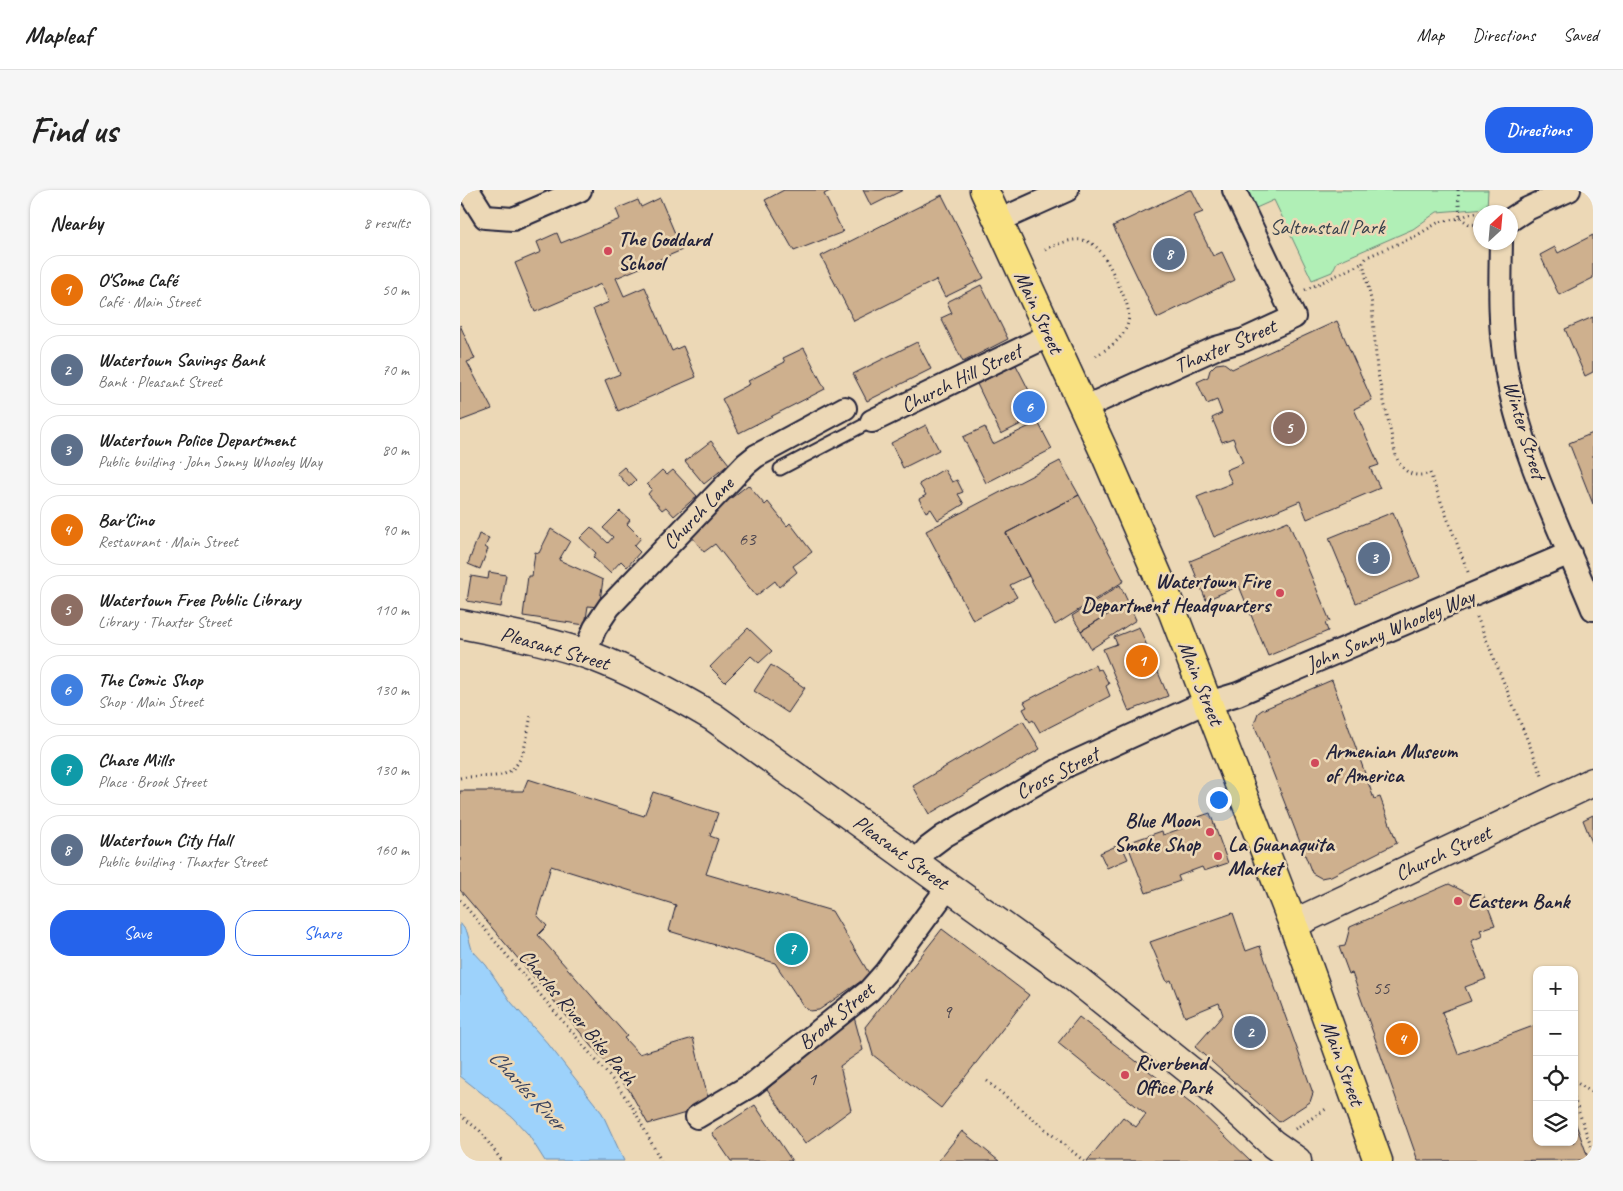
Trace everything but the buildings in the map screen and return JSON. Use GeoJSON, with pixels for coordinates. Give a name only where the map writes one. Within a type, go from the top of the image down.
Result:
{"type":"FeatureCollection","features":[{"type":"Feature","properties":{"kind":"main road","name":"Main Street"},"geometry":{"type":"LineString","coordinates":[[984,190],[1148,553],[1208,702],[1293,924],[1378,1161]]}},
{"type":"Feature","properties":{"kind":"street"},"geometry":{"type":"LineString","coordinates":[[468,190],[485,217],[513,220],[580,190]]}},
{"type":"Feature","properties":{"kind":"street"},"geometry":{"type":"LineString","coordinates":[[998,221],[1067,190]]}},
{"type":"Feature","properties":{"kind":"street","name":"Thaxter Street"},"geometry":{"type":"LineString","coordinates":[[1083,408],[1216,348],[1244,340],[1294,317],[1234,190]]}},
{"type":"Feature","properties":{"kind":"street"},"geometry":{"type":"LineString","coordinates":[[1518,211],[1569,190]]}},
{"type":"Feature","properties":{"kind":"street","name":"Winter Street"},"geometry":{"type":"LineString","coordinates":[[1501,250],[1500,315],[1510,388],[1524,439],[1593,609]]}},
{"type":"Feature","properties":{"kind":"street","name":"Church Hill Street"},"geometry":{"type":"LineString","coordinates":[[872,421],[1050,335]]}},
{"type":"Feature","properties":{"kind":"street","name":"Church Lane"},"geometry":{"type":"LineString","coordinates":[[584,654],[595,628],[609,607],[746,464],[756,456],[845,408]]}},
{"type":"Feature","properties":{"kind":"street","name":"John Sonny Whooley Way"},"geometry":{"type":"LineString","coordinates":[[1208,702],[1238,694],[1570,553]]}},
{"type":"Feature","properties":{"kind":"street","name":"Pleasant Street"},"geometry":{"type":"LineString","coordinates":[[460,624],[534,639],[584,654],[655,684],[713,717],[1092,991],[1218,1093],[1273,1144],[1297,1161]]}},
{"type":"Feature","properties":{"kind":"street","name":"Cross Street"},"geometry":{"type":"LineString","coordinates":[[916,862],[928,848],[944,836],[1050,775],[1208,702]]}},
{"type":"Feature","properties":{"kind":"street","name":"Church Street"},"geometry":{"type":"LineString","coordinates":[[1293,924],[1593,782]]}},
{"type":"Feature","properties":{"kind":"street","name":"Brook Street"},"geometry":{"type":"LineString","coordinates":[[697,1117],[752,1084],[869,991],[886,973],[948,886]]}},
{"type":"Feature","properties":{"kind":"lane"},"geometry":{"type":"LineString","coordinates":[[780,469],[872,421]]}},
{"type":"Feature","properties":{"kind":"path"},"geometry":{"type":"LineString","coordinates":[[1458,190],[1460,218]]}},
{"type":"Feature","properties":{"kind":"path"},"geometry":{"type":"LineString","coordinates":[[1299,293],[1363,263],[1367,257],[1416,236],[1439,222],[1473,214]]}},
{"type":"Feature","properties":{"kind":"path"},"geometry":{"type":"LineString","coordinates":[[1460,218],[1473,224]]}},
{"type":"Feature","properties":{"kind":"path"},"geometry":{"type":"LineString","coordinates":[[1045,250],[1073,241],[1087,242],[1099,248],[1128,306],[1128,319],[1123,333],[1114,344],[1094,357]]}},
{"type":"Feature","properties":{"kind":"path"},"geometry":{"type":"LineString","coordinates":[[1363,263],[1372,304],[1377,370],[1396,456],[1402,467],[1412,475],[1420,476],[1430,473],[1469,575]]}},
{"type":"Feature","properties":{"kind":"path"},"geometry":{"type":"LineString","coordinates":[[1474,610],[1545,783]]}},
{"type":"Feature","properties":{"kind":"path"},"geometry":{"type":"LineString","coordinates":[[460,778],[501,775],[514,769],[523,752],[531,715]]}},
{"type":"Feature","properties":{"kind":"path","name":"Charles River Bike Path"},"geometry":{"type":"LineString","coordinates":[[460,900],[616,1084],[637,1115],[646,1138],[661,1161]]}},
{"type":"Feature","properties":{"kind":"path"},"geometry":{"type":"LineString","coordinates":[[987,1081],[1084,1161]]}},
{"type":"Feature","properties":{"kind":"path"},"geometry":{"type":"LineString","coordinates":[[1578,1084],[1593,1093]]}},
{"type":"Feature","properties":{"kind":"path"},"geometry":{"type":"LineString","coordinates":[[1575,1101],[1593,1152]]}},
{"type":"Feature","properties":{"kind":"path"},"geometry":{"type":"LineString","coordinates":[[1288,1134],[1326,1109]]}},
{"type":"Feature","properties":{"kind":"path"},"geometry":{"type":"LineString","coordinates":[[460,1115],[480,1131],[502,1161]]}},
{"type":"Feature","properties":{"kind":"green space","name":"Saltonstall Park"},"geometry":{"type":"Polygon","coordinates":[[[1247,190],[1488,190],[1487,205],[1473,205],[1473,209],[1437,212],[1413,229],[1337,262],[1332,272],[1312,280],[1274,200],[1256,208],[1247,190]]]}},
{"type":"Feature","properties":{"kind":"water","name":"Charles River"},"geometry":{"type":"Polygon","coordinates":[[[460,923],[467,932],[472,950],[486,965],[511,1002],[549,1045],[602,1113],[624,1161],[545,1161],[528,1134],[512,1117],[460,1076],[460,923]]]}},
{"type":"Feature","properties":{"kind":"place","name":"The Goddard School"},"geometry":{"type":"Point","coordinates":[608,251]}},
{"type":"Feature","properties":{"kind":"place","name":"Watertown City Hall"},"geometry":{"type":"Point","coordinates":[1169,254]}},
{"type":"Feature","properties":{"kind":"place","name":"The Comic Shop"},"geometry":{"type":"Point","coordinates":[1029,407]}},
{"type":"Feature","properties":{"kind":"place","name":"Watertown Free Public Library"},"geometry":{"type":"Point","coordinates":[1289,428]}},
{"type":"Feature","properties":{"kind":"place","name":"Watertown Police Department"},"geometry":{"type":"Point","coordinates":[1374,558]}},
{"type":"Feature","properties":{"kind":"place","name":"Watertown Fire Department Headquarters"},"geometry":{"type":"Point","coordinates":[1280,593]}},
{"type":"Feature","properties":{"kind":"place","name":"O'Some Café"},"geometry":{"type":"Point","coordinates":[1142,661]}},
{"type":"Feature","properties":{"kind":"place","name":"Armenian Museum of America"},"geometry":{"type":"Point","coordinates":[1315,763]}},
{"type":"Feature","properties":{"kind":"place","name":"Blue Moon Smoke Shop"},"geometry":{"type":"Point","coordinates":[1210,832]}},
{"type":"Feature","properties":{"kind":"place","name":"La Guanaquita Market"},"geometry":{"type":"Point","coordinates":[1218,856]}},
{"type":"Feature","properties":{"kind":"place","name":"Eastern Bank"},"geometry":{"type":"Point","coordinates":[1458,901]}},
{"type":"Feature","properties":{"kind":"place","name":"Chase Mills"},"geometry":{"type":"Point","coordinates":[792,949]}},
{"type":"Feature","properties":{"kind":"place","name":"Watertown Savings Bank"},"geometry":{"type":"Point","coordinates":[1250,1032]}},
{"type":"Feature","properties":{"kind":"place","name":"Bar'Cino"},"geometry":{"type":"Point","coordinates":[1402,1039]}},
{"type":"Feature","properties":{"kind":"place","name":"Riverbend Office Park"},"geometry":{"type":"Point","coordinates":[1125,1075]}}]}
